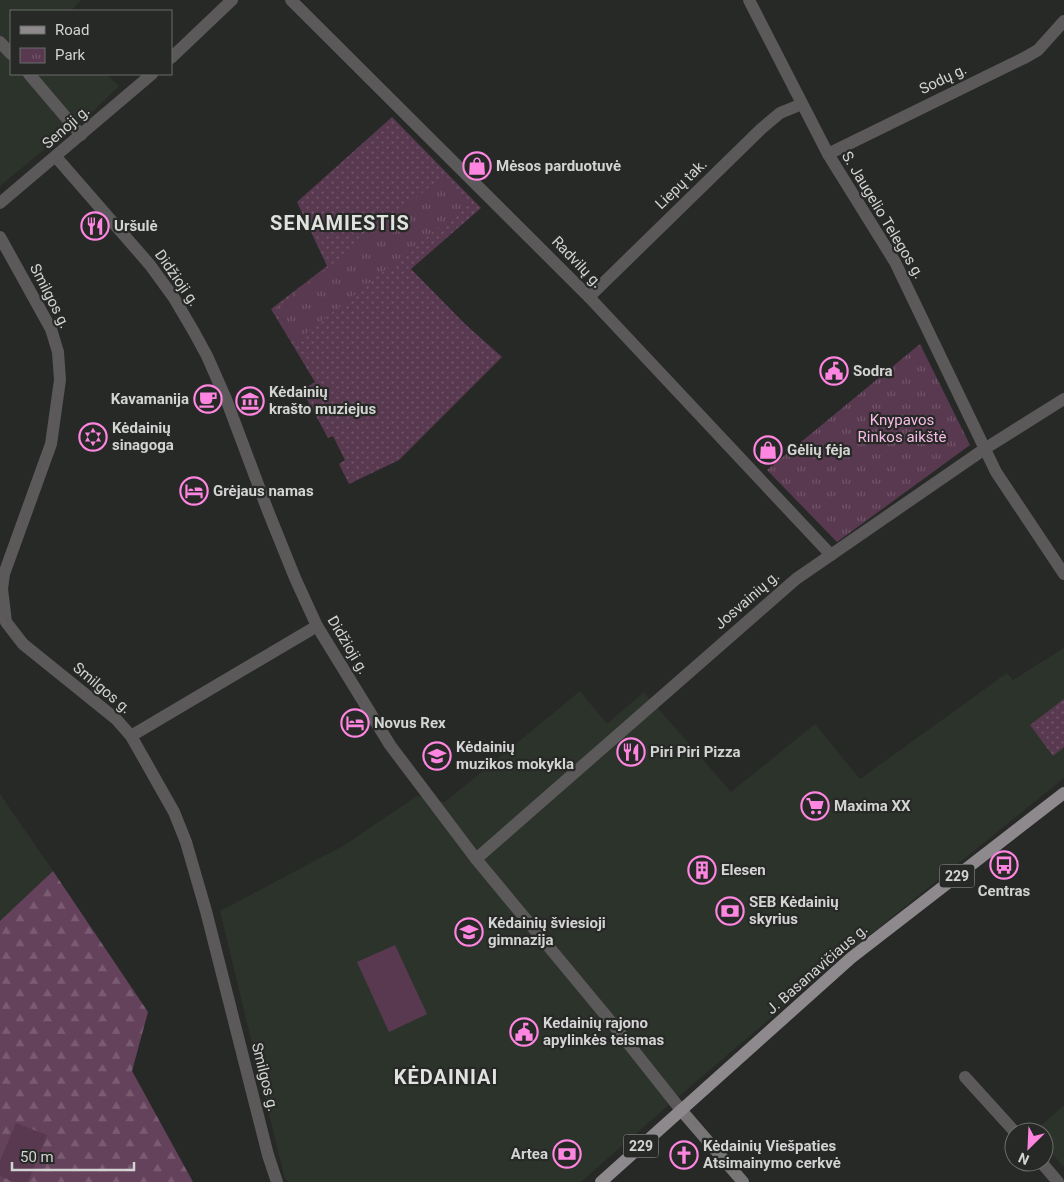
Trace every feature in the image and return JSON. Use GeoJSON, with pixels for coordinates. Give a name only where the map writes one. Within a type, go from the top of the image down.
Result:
{"type":"FeatureCollection","features":[{"type":"Feature","properties":{"kind":"main road","name":"J. Basanavičiaus g."},"geometry":{"type":"LineString","coordinates":[[601,1182],[851,958],[1064,793]]}},
{"type":"Feature","properties":{"kind":"main road"},"geometry":{"type":"LineString","coordinates":[[681,1110],[744,1182]]}},
{"type":"Feature","properties":{"kind":"street"},"geometry":{"type":"LineString","coordinates":[[172,57],[232,0]]}},
{"type":"Feature","properties":{"kind":"street","name":"Radvilų g."},"geometry":{"type":"LineString","coordinates":[[291,0],[589,297],[831,555]]}},
{"type":"Feature","properties":{"kind":"street","name":"S. Jaugelio Telegos g."},"geometry":{"type":"LineString","coordinates":[[749,0],[828,154],[895,262],[996,472],[1064,574]]}},
{"type":"Feature","properties":{"kind":"street","name":"Sodų g."},"geometry":{"type":"LineString","coordinates":[[828,154],[1026,57],[1038,50],[1064,21]]}},
{"type":"Feature","properties":{"kind":"street"},"geometry":{"type":"LineString","coordinates":[[0,42],[10,53]]}},
{"type":"Feature","properties":{"kind":"street"},"geometry":{"type":"LineString","coordinates":[[30,75],[81,135]]}},
{"type":"Feature","properties":{"kind":"street","name":"Senoji g."},"geometry":{"type":"LineString","coordinates":[[0,204],[151,75]]}},
{"type":"Feature","properties":{"kind":"street","name":"Liepų tak."},"geometry":{"type":"LineString","coordinates":[[589,297],[761,129],[780,113],[802,104]]}},
{"type":"Feature","properties":{"kind":"street","name":"Didžioji g."},"geometry":{"type":"LineString","coordinates":[[56,157],[150,265],[174,298],[194,332],[226,399],[268,511],[317,626],[390,745],[476,859],[681,1110]]}},
{"type":"Feature","properties":{"kind":"street","name":"Smilgos g."},"geometry":{"type":"LineString","coordinates":[[0,237],[51,329],[58,352],[60,380],[51,444],[4,574],[2,589],[3,623],[23,644],[116,719],[131,736],[174,812],[186,842],[206,911],[268,1155],[278,1182]]}},
{"type":"Feature","properties":{"kind":"street","name":"Josvainių g."},"geometry":{"type":"LineString","coordinates":[[476,859],[796,579],[986,448],[1064,399]]}},
{"type":"Feature","properties":{"kind":"street"},"geometry":{"type":"LineString","coordinates":[[131,736],[317,626]]}},
{"type":"Feature","properties":{"kind":"street"},"geometry":{"type":"LineString","coordinates":[[965,1076],[1006,1122]]}},
{"type":"Feature","properties":{"kind":"street"},"geometry":{"type":"LineString","coordinates":[[1050,1172],[1058,1182]]}},
{"type":"Feature","properties":{"kind":"shaded area"},"geometry":{"type":"Polygon","coordinates":[[[0,0],[81,0],[72,10],[10,10],[10,75],[108,75],[119,86],[87,117],[0,186],[0,0]]]}},
{"type":"Feature","properties":{"kind":"shaded area"},"geometry":{"type":"Polygon","coordinates":[[[1064,648],[1064,778],[834,964],[581,1182],[288,1182],[284,1176],[220,911],[343,846],[417,796],[445,802],[580,691],[607,724],[644,692],[731,792],[815,724],[860,779],[1007,673],[1013,680],[1064,648]]]}},
{"type":"Feature","properties":{"kind":"shaded area"},"geometry":{"type":"Polygon","coordinates":[[[0,794],[53,871],[0,921],[0,794]]]}},
{"type":"Feature","properties":{"kind":"shaded area"},"geometry":{"type":"Polygon","coordinates":[[[1064,1105],[1064,1167],[1054,1156],[1054,1122],[1045,1122],[1064,1105]]]}},
{"type":"Feature","properties":{"kind":"green space"},"geometry":{"type":"Polygon","coordinates":[[[392,117],[481,208],[411,269],[465,324],[502,357],[399,460],[349,484],[339,464],[345,460],[333,436],[328,438],[302,390],[315,382],[271,309],[327,266],[297,202],[392,117]]]}},
{"type":"Feature","properties":{"kind":"green space"},"geometry":{"type":"Polygon","coordinates":[[[445,175],[469,203],[294,343],[274,310],[445,175]]]}},
{"type":"Feature","properties":{"kind":"green space","name":"Knypavos Rinkos aikštė"},"geometry":{"type":"Polygon","coordinates":[[[920,344],[970,445],[837,542],[767,470],[920,344]]]}},
{"type":"Feature","properties":{"kind":"green space"},"geometry":{"type":"Polygon","coordinates":[[[1064,699],[1064,747],[1053,756],[1030,725],[1064,699]]]}},
{"type":"Feature","properties":{"kind":"green space"},"geometry":{"type":"Polygon","coordinates":[[[53,871],[148,1012],[132,1071],[193,1182],[0,1182],[0,921],[53,871]]]}},
{"type":"Feature","properties":{"kind":"green space"},"geometry":{"type":"Polygon","coordinates":[[[395,945],[427,1014],[389,1032],[357,962],[395,945]]]}},
{"type":"Feature","properties":{"kind":"green space"},"geometry":{"type":"Polygon","coordinates":[[[16,1123],[47,1135],[28,1182],[14,1182],[0,1176],[0,1161],[16,1123]]]}},
{"type":"Feature","properties":{"kind":"place","name":"Mėsos parduotuvė"},"geometry":{"type":"Point","coordinates":[477,166]}},
{"type":"Feature","properties":{"kind":"place","name":"Uršulė"},"geometry":{"type":"Point","coordinates":[95,226]}},
{"type":"Feature","properties":{"kind":"place","name":"Sodra"},"geometry":{"type":"Point","coordinates":[834,371]}},
{"type":"Feature","properties":{"kind":"place","name":"Kavamanija"},"geometry":{"type":"Point","coordinates":[208,399]}},
{"type":"Feature","properties":{"kind":"place","name":"Kėdainių krašto muziejus"},"geometry":{"type":"Point","coordinates":[250,401]}},
{"type":"Feature","properties":{"kind":"place","name":"Kėdainių sinagoga"},"geometry":{"type":"Point","coordinates":[93,437]}},
{"type":"Feature","properties":{"kind":"place","name":"Gėlių fėja"},"geometry":{"type":"Point","coordinates":[768,450]}},
{"type":"Feature","properties":{"kind":"place","name":"Grėjaus namas"},"geometry":{"type":"Point","coordinates":[194,491]}},
{"type":"Feature","properties":{"kind":"place","name":"Novus Rex"},"geometry":{"type":"Point","coordinates":[355,723]}},
{"type":"Feature","properties":{"kind":"place","name":"Piri Piri Pizza"},"geometry":{"type":"Point","coordinates":[631,752]}},
{"type":"Feature","properties":{"kind":"place","name":"Kėdainių muzikos mokykla"},"geometry":{"type":"Point","coordinates":[437,756]}},
{"type":"Feature","properties":{"kind":"place","name":"Maxima XX"},"geometry":{"type":"Point","coordinates":[815,806]}},
{"type":"Feature","properties":{"kind":"place","name":"Centras"},"geometry":{"type":"Point","coordinates":[1004,865]}},
{"type":"Feature","properties":{"kind":"place","name":"Elesen"},"geometry":{"type":"Point","coordinates":[702,870]}},
{"type":"Feature","properties":{"kind":"place","name":"SEB Kėdainių skyrius"},"geometry":{"type":"Point","coordinates":[730,911]}},
{"type":"Feature","properties":{"kind":"place","name":"Kėdainių šviesioji gimnazija"},"geometry":{"type":"Point","coordinates":[469,932]}},
{"type":"Feature","properties":{"kind":"place","name":"Kedainių rajono apylinkės teismas"},"geometry":{"type":"Point","coordinates":[524,1032]}},
{"type":"Feature","properties":{"kind":"place","name":"Artea"},"geometry":{"type":"Point","coordinates":[567,1154]}},
{"type":"Feature","properties":{"kind":"place","name":"Kėdainių Viešpaties Atsimainymo cerkvė"},"geometry":{"type":"Point","coordinates":[684,1155]}},
{"type":"Feature","properties":{"kind":"district","name":"SENAMIESTIS"},"geometry":{"type":"Point","coordinates":[340,223]}},
{"type":"Feature","properties":{"kind":"district","name":"KĖDAINIAI"},"geometry":{"type":"Point","coordinates":[446,1077]}}]}
